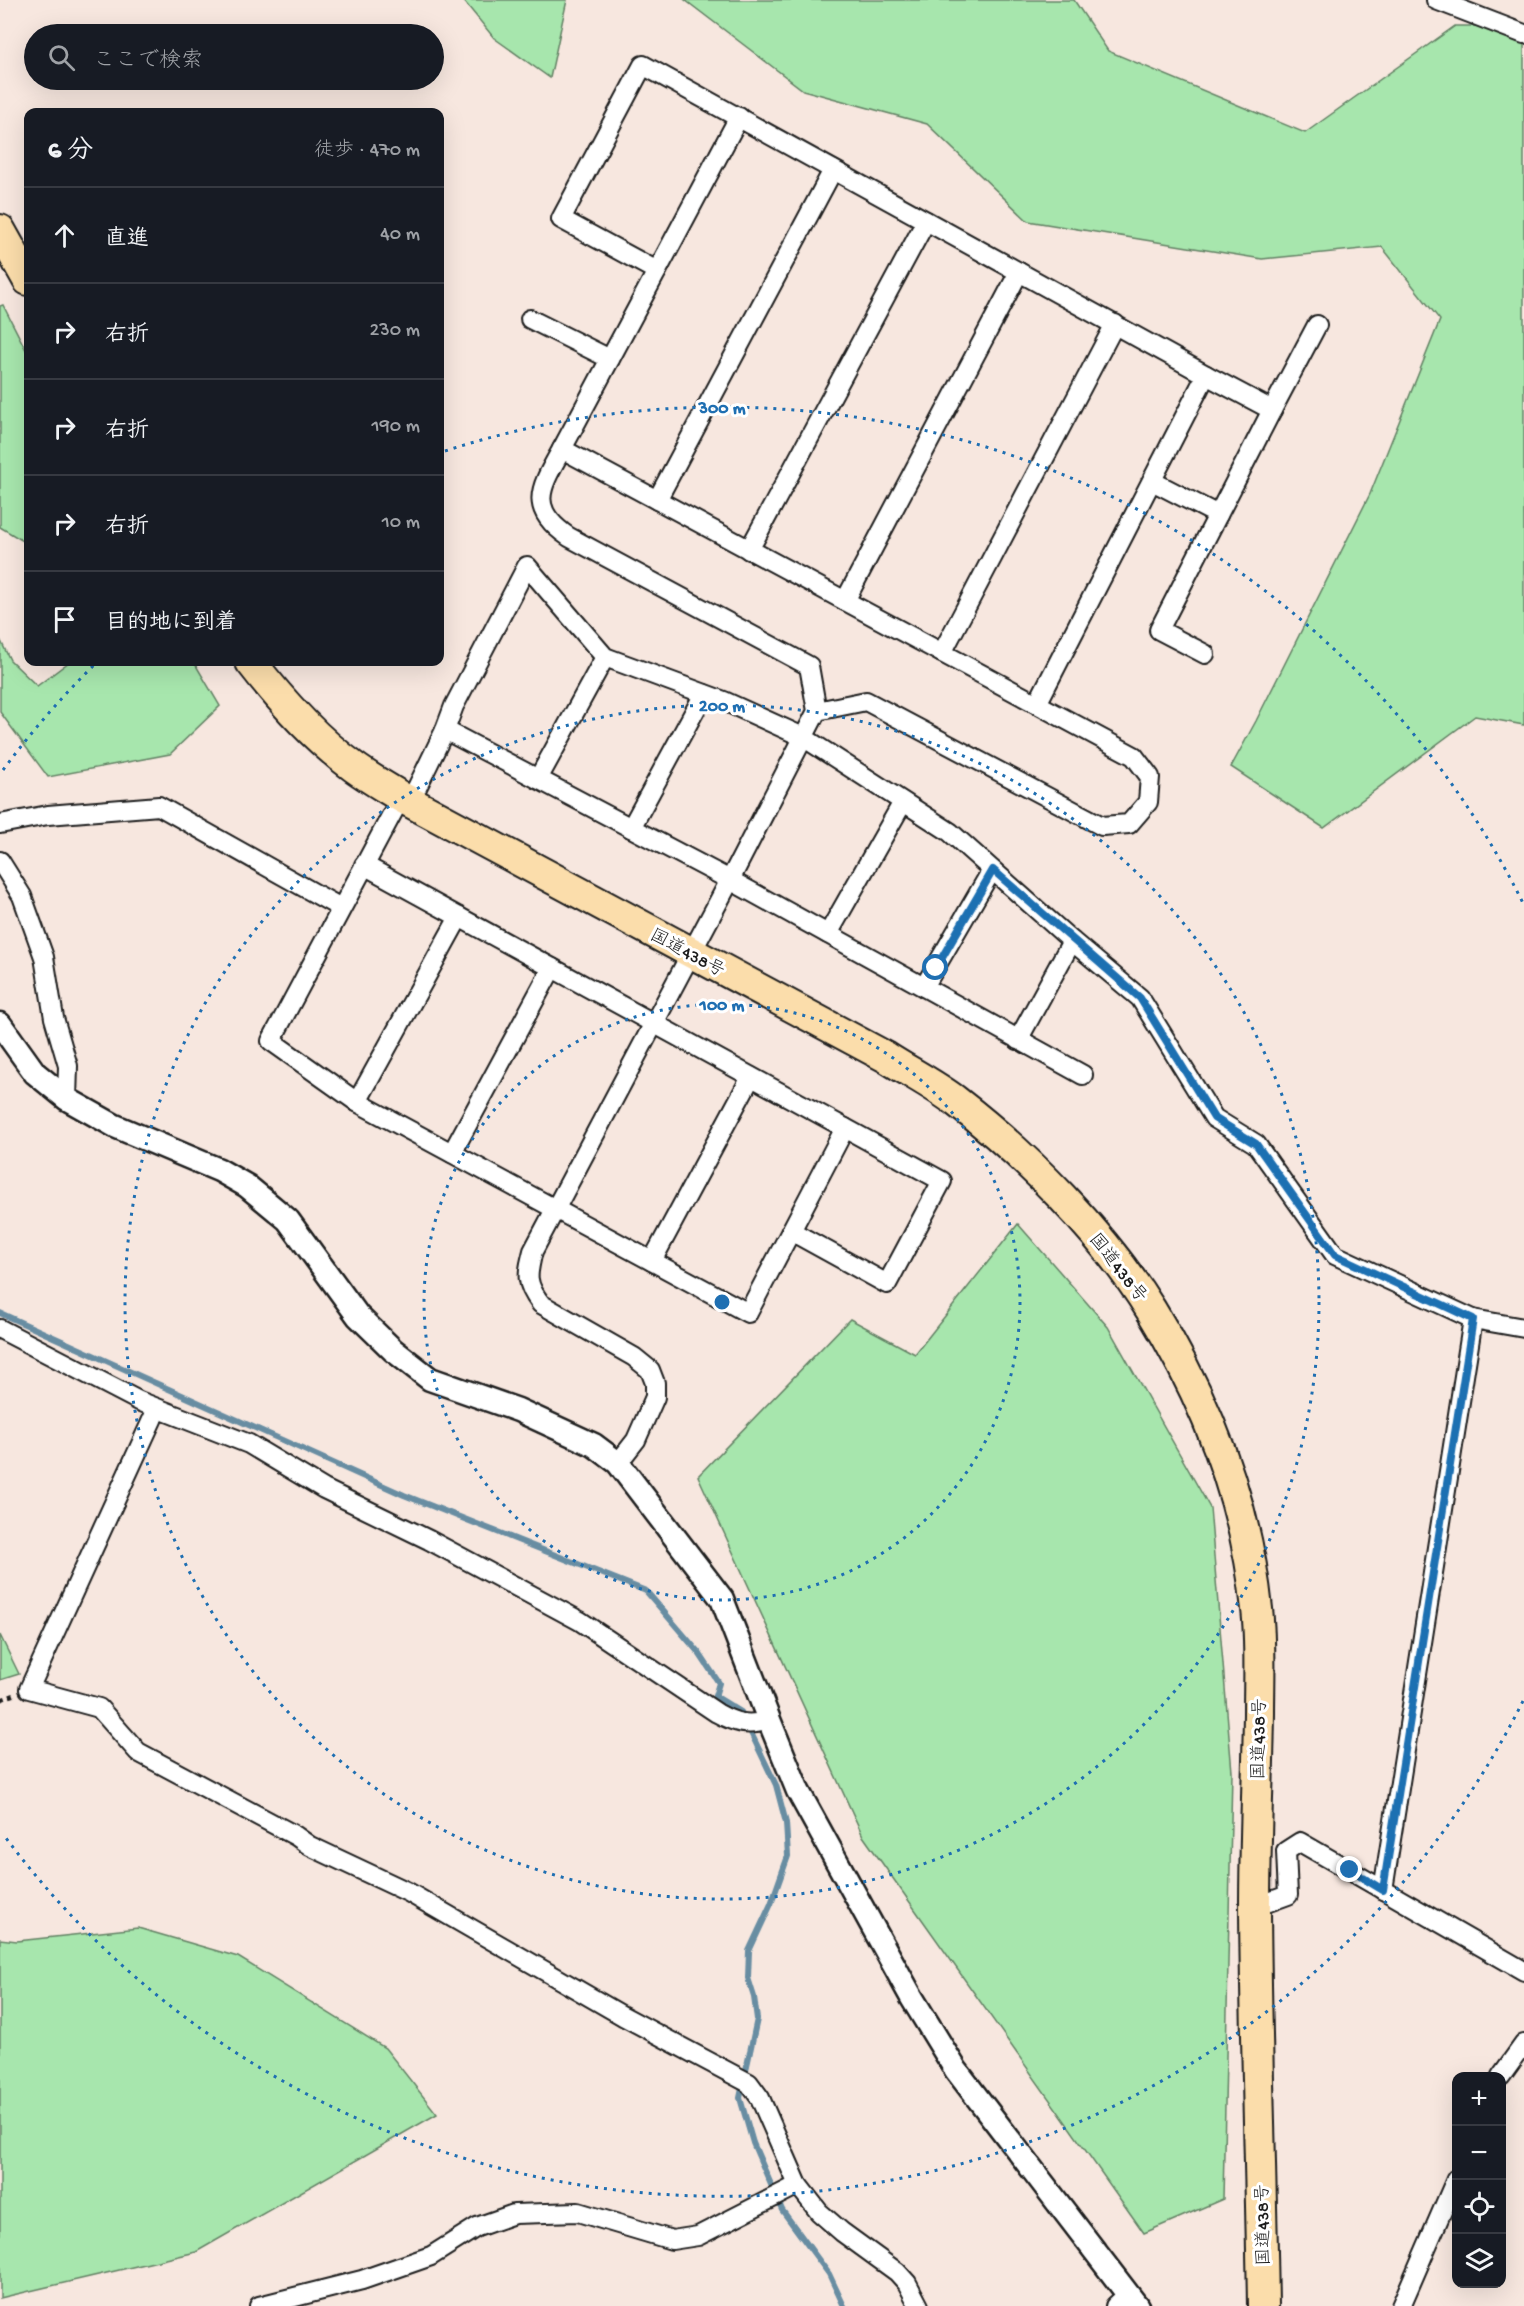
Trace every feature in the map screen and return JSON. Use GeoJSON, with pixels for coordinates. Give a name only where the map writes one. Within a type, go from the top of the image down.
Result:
{"type":"FeatureCollection","features":[{"type":"Feature","properties":{"kind":"highway"},"geometry":{"type":"LineString","coordinates":[[0,230],[24,273]]}},
{"type":"Feature","properties":{"kind":"highway","name":"国道438号"},"geometry":{"type":"LineString","coordinates":[[254,666],[274,693],[328,746],[354,767],[405,800],[886,1057],[954,1100],[1008,1144],[1064,1199],[1111,1254],[1150,1308],[1208,1420],[1232,1484],[1250,1553],[1258,1614],[1255,1908],[1263,2306]]}},
{"type":"Feature","properties":{"kind":"street"},"geometry":{"type":"LineString","coordinates":[[1436,0],[1524,34]]}},
{"type":"Feature","properties":{"kind":"street"},"geometry":{"type":"LineString","coordinates":[[657,271],[561,219],[644,65],[1272,410]]}},
{"type":"Feature","properties":{"kind":"street"},"geometry":{"type":"LineString","coordinates":[[618,1463],[636,1440],[655,1397],[655,1383],[650,1370],[634,1357],[541,1304],[531,1291],[527,1275],[533,1251],[817,711],[809,666],[569,537],[552,526],[541,504],[544,483],[739,117]]}},
{"type":"Feature","properties":{"kind":"street"},"geometry":{"type":"LineString","coordinates":[[657,500],[833,170]]}},
{"type":"Feature","properties":{"kind":"street"},"geometry":{"type":"LineString","coordinates":[[749,550],[926,220]]}},
{"type":"Feature","properties":{"kind":"street"},"geometry":{"type":"LineString","coordinates":[[845,601],[1019,272]]}},
{"type":"Feature","properties":{"kind":"street"},"geometry":{"type":"LineString","coordinates":[[530,319],[610,359]]}},
{"type":"Feature","properties":{"kind":"street"},"geometry":{"type":"LineString","coordinates":[[942,653],[1115,324]]}},
{"type":"Feature","properties":{"kind":"street"},"geometry":{"type":"LineString","coordinates":[[1205,654],[1159,630],[1317,325]]}},
{"type":"Feature","properties":{"kind":"street"},"geometry":{"type":"LineString","coordinates":[[1037,704],[1206,375]]}},
{"type":"Feature","properties":{"kind":"street"},"geometry":{"type":"LineString","coordinates":[[562,449],[1134,756],[1150,777],[1148,802],[1129,824],[1102,826],[866,701],[817,711]]}},
{"type":"Feature","properties":{"kind":"street"},"geometry":{"type":"LineString","coordinates":[[1152,481],[1218,515]]}},
{"type":"Feature","properties":{"kind":"street"},"geometry":{"type":"LineString","coordinates":[[845,1128],[748,1314],[357,1102],[271,1041],[364,865],[445,730],[454,706],[527,566],[605,657],[704,694],[803,737],[950,832],[1140,998],[1214,1118],[1256,1144],[1335,1255],[1473,1319],[1524,1328]]}},
{"type":"Feature","properties":{"kind":"street"},"geometry":{"type":"LineString","coordinates":[[538,779],[605,657]]}},
{"type":"Feature","properties":{"kind":"street"},"geometry":{"type":"LineString","coordinates":[[631,828],[704,694]]}},
{"type":"Feature","properties":{"kind":"street"},"geometry":{"type":"LineString","coordinates":[[445,730],[730,880],[1083,1075]]}},
{"type":"Feature","properties":{"kind":"street"},"geometry":{"type":"LineString","coordinates":[[828,934],[903,802]]}},
{"type":"Feature","properties":{"kind":"street"},"geometry":{"type":"LineString","coordinates":[[0,824],[48,816],[159,806],[341,908]]}},
{"type":"Feature","properties":{"kind":"street"},"geometry":{"type":"LineString","coordinates":[[0,861],[22,896],[44,957],[54,1018],[68,1066],[67,1100]]}},
{"type":"Feature","properties":{"kind":"street"},"geometry":{"type":"LineString","coordinates":[[364,865],[942,1181],[887,1284],[791,1232]]}},
{"type":"Feature","properties":{"kind":"street"},"geometry":{"type":"LineString","coordinates":[[924,987],[993,870]]}},
{"type":"Feature","properties":{"kind":"street"},"geometry":{"type":"LineString","coordinates":[[357,1102],[459,917]]}},
{"type":"Feature","properties":{"kind":"street"},"geometry":{"type":"LineString","coordinates":[[1018,1040],[1072,940]]}},
{"type":"Feature","properties":{"kind":"street"},"geometry":{"type":"LineString","coordinates":[[452,1153],[552,968]]}},
{"type":"Feature","properties":{"kind":"street"},"geometry":{"type":"LineString","coordinates":[[0,1024],[35,1073],[67,1100],[116,1126],[219,1170],[248,1186],[288,1220],[358,1316],[393,1350],[430,1379],[518,1410],[594,1445],[618,1463],[722,1599],[756,1723],[798,1791],[912,1998],[951,2061],[1127,2302]]}},
{"type":"Feature","properties":{"kind":"street"},"geometry":{"type":"LineString","coordinates":[[652,1261],[751,1077]]}},
{"type":"Feature","properties":{"kind":"street"},"geometry":{"type":"LineString","coordinates":[[1383,1890],[1473,1319]]}},
{"type":"Feature","properties":{"kind":"street"},"geometry":{"type":"LineString","coordinates":[[0,1329],[87,1376],[157,1409],[249,1444],[324,1489],[429,1540],[580,1621],[717,1713],[756,1723]]}},
{"type":"Feature","properties":{"kind":"street"},"geometry":{"type":"LineString","coordinates":[[157,1409],[29,1689],[99,1708],[138,1752],[296,1836],[310,1846],[408,1892],[623,2016],[742,2079],[760,2098],[783,2193],[819,2212],[842,2232],[897,2272],[907,2283],[920,2306]]}},
{"type":"Feature","properties":{"kind":"street"},"geometry":{"type":"LineString","coordinates":[[1255,1908],[1288,1895],[1286,1851],[1300,1842],[1524,1971]]}},
{"type":"Feature","properties":{"kind":"street"},"geometry":{"type":"LineString","coordinates":[[1504,2072],[1524,2043]]}},
{"type":"Feature","properties":{"kind":"street"},"geometry":{"type":"LineString","coordinates":[[1401,2306],[1456,2180]]}},
{"type":"Feature","properties":{"kind":"street"},"geometry":{"type":"LineString","coordinates":[[259,2306],[362,2280],[431,2256],[477,2227],[514,2214],[578,2212],[672,2240],[698,2236],[783,2193]]}},
{"type":"Feature","properties":{"kind":"green space"},"geometry":{"type":"Polygon","coordinates":[[[463,0],[567,0],[550,78],[494,38],[463,0]]]}},
{"type":"Feature","properties":{"kind":"green space"},"geometry":{"type":"Polygon","coordinates":[[[685,0],[1074,0],[1108,51],[1305,133],[1455,26],[1524,26],[1524,725],[1475,716],[1324,828],[1231,767],[1370,494],[1440,320],[1382,247],[1262,259],[1028,221],[927,124],[803,90],[685,0]]]}},
{"type":"Feature","properties":{"kind":"green space"},"geometry":{"type":"Polygon","coordinates":[[[3,305],[24,346],[24,542],[0,527],[0,306],[3,305]]]}},
{"type":"Feature","properties":{"kind":"green space"},"geometry":{"type":"Polygon","coordinates":[[[0,639],[10,660],[37,686],[64,666],[196,666],[220,706],[170,754],[48,777],[0,712],[0,639]]]}},
{"type":"Feature","properties":{"kind":"green space"},"geometry":{"type":"Polygon","coordinates":[[[1018,1224],[1108,1327],[1210,1508],[1232,1772],[1223,2199],[1144,2233],[863,1836],[698,1476],[850,1319],[915,1354],[1018,1224]]]}},
{"type":"Feature","properties":{"kind":"green space"},"geometry":{"type":"Polygon","coordinates":[[[0,1635],[19,1674],[0,1680],[0,1635]]]}},
{"type":"Feature","properties":{"kind":"green space"},"geometry":{"type":"Polygon","coordinates":[[[138,1928],[238,1957],[385,2048],[437,2114],[196,2252],[0,2298],[0,1939],[17,1941],[138,1928]]]}},
{"type":"Feature","properties":{"kind":"waterway"},"geometry":{"type":"LineString","coordinates":[[0,1313],[404,1495],[646,1591],[699,1653],[719,1683],[715,1696],[741,1712],[776,1785],[786,1823],[788,1856],[771,1904],[749,1951],[748,1978],[757,2019],[740,2098],[753,2143],[782,2210],[829,2274],[844,2306]]}},
{"type":"Feature","properties":{"kind":"route"},"geometry":{"type":"LineString","coordinates":[[936,968],[993,870],[1140,998],[1214,1118],[1256,1144],[1335,1255],[1473,1319],[1383,1890],[1350,1870]]}}]}
